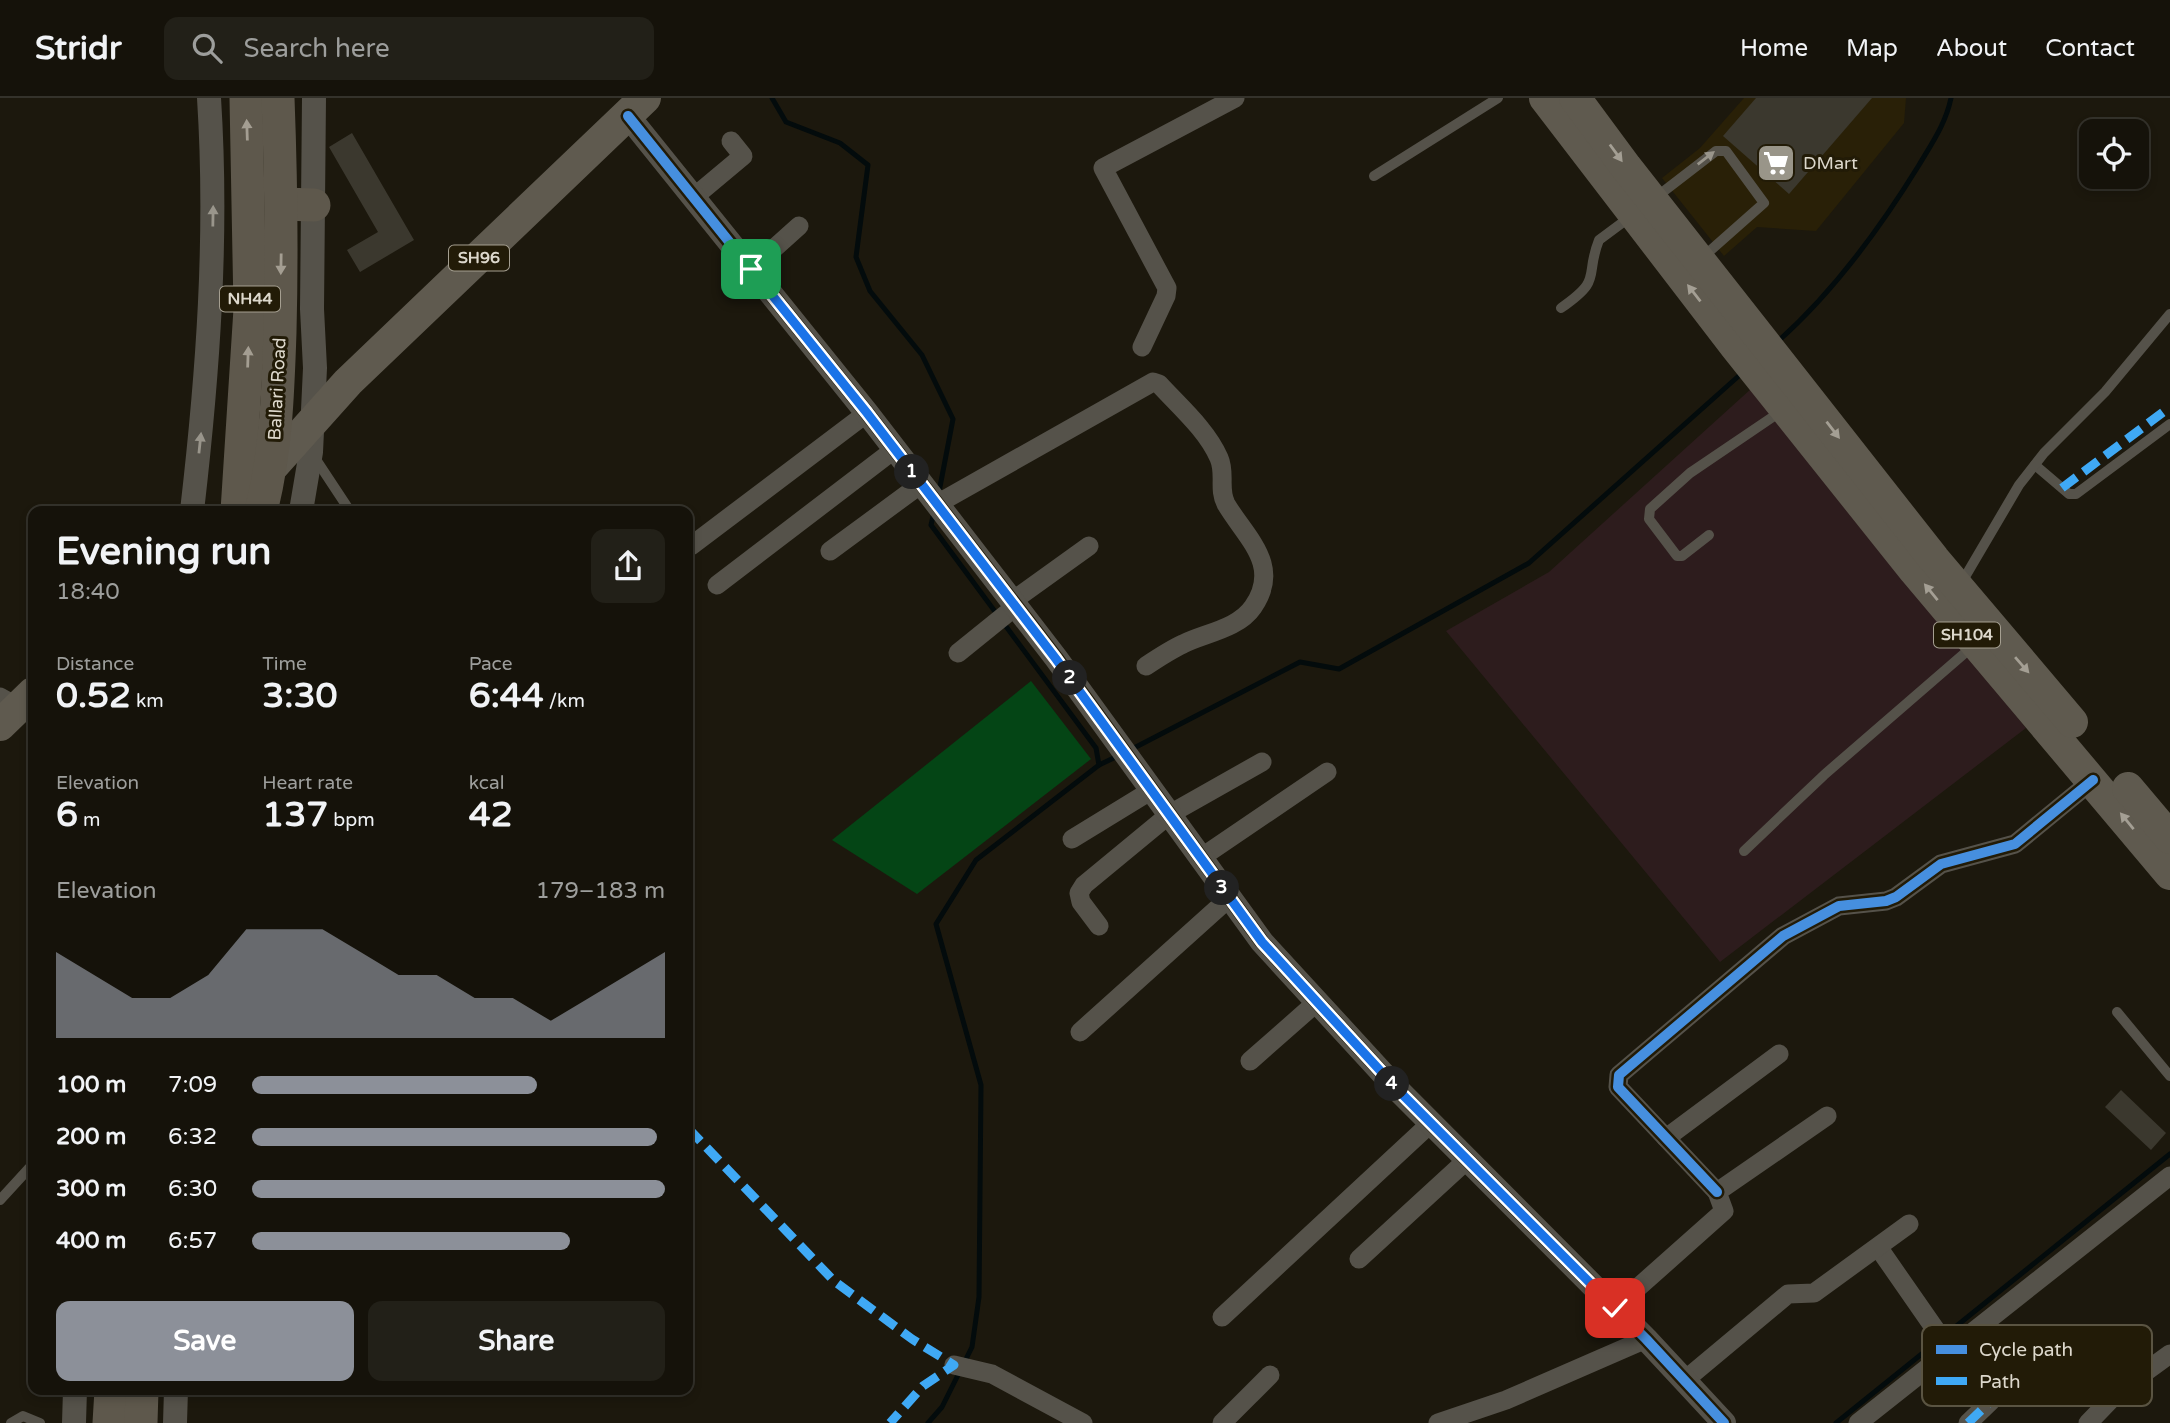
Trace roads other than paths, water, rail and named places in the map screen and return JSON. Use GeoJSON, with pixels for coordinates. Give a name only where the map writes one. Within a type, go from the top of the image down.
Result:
{"type":"FeatureCollection","features":[{"type":"Feature","properties":{"kind":"highway","name":"Ballari Road"},"geometry":{"type":"LineString","coordinates":[[240,506],[250,309],[246,98]]}},
{"type":"Feature","properties":{"kind":"highway","name":"Ballari Road"},"geometry":{"type":"LineString","coordinates":[[242,506],[272,468],[298,204],[278,98]]}},
{"type":"Feature","properties":{"kind":"highway"},"geometry":{"type":"LineString","coordinates":[[109,1423],[111,1395]]}},
{"type":"Feature","properties":{"kind":"highway"},"geometry":{"type":"LineString","coordinates":[[141,1423],[142,1395]]}},
{"type":"Feature","properties":{"kind":"main road","name":"SH104"},"geometry":{"type":"LineString","coordinates":[[1545,98],[1643,207],[1699,261],[1745,339]]}},
{"type":"Feature","properties":{"kind":"main road","name":"SH104"},"geometry":{"type":"LineString","coordinates":[[1576,98],[1643,207],[2093,780],[2170,874]]}},
{"type":"Feature","properties":{"kind":"main road","name":"SH96"},"geometry":{"type":"LineString","coordinates":[[272,468],[313,418],[636,107]]}},
{"type":"Feature","properties":{"kind":"main road","name":"SH104"},"geometry":{"type":"LineString","coordinates":[[1788,392],[1958,589],[1983,638],[2165,822]]}},
{"type":"Feature","properties":{"kind":"street"},"geometry":{"type":"LineString","coordinates":[[192,506],[211,317],[213,164],[209,98]]}},
{"type":"Feature","properties":{"kind":"street"},"geometry":{"type":"LineString","coordinates":[[302,506],[311,452],[313,418],[298,204],[314,98]]}},
{"type":"Feature","properties":{"kind":"street"},"geometry":{"type":"LineString","coordinates":[[1142,347],[1166,296],[1167,288],[1103,168],[1236,98]]}},
{"type":"Feature","properties":{"kind":"street"},"geometry":{"type":"LineString","coordinates":[[636,107],[694,197],[895,449],[1124,752],[1199,859],[1262,942],[1431,1123],[1646,1339],[1724,1423]]}},
{"type":"Feature","properties":{"kind":"street"},"geometry":{"type":"LineString","coordinates":[[694,197],[743,156],[731,141]]}},
{"type":"Feature","properties":{"kind":"street"},"geometry":{"type":"LineString","coordinates":[[751,269],[799,226]]}},
{"type":"Feature","properties":{"kind":"street"},"geometry":{"type":"LineString","coordinates":[[831,551],[930,496],[1153,382],[1159,384],[1218,456],[1225,474],[1221,492],[1225,502],[1259,551],[1265,568],[1253,608],[1237,622],[1182,644],[1146,666]]}},
{"type":"Feature","properties":{"kind":"street"},"geometry":{"type":"LineString","coordinates":[[693,544],[867,413]]}},
{"type":"Feature","properties":{"kind":"street"},"geometry":{"type":"LineString","coordinates":[[717,584],[895,449]]}},
{"type":"Feature","properties":{"kind":"street"},"geometry":{"type":"LineString","coordinates":[[958,653],[1013,605],[1089,546]]}},
{"type":"Feature","properties":{"kind":"street"},"geometry":{"type":"LineString","coordinates":[[1099,926],[1081,902],[1079,893],[1084,885],[1170,814],[1262,762]]}},
{"type":"Feature","properties":{"kind":"street"},"geometry":{"type":"LineString","coordinates":[[1199,859],[1327,772]]}},
{"type":"Feature","properties":{"kind":"street"},"geometry":{"type":"LineString","coordinates":[[1615,1308],[1724,1211],[1717,1192],[1618,1087],[1619,1075],[1783,936],[1839,906],[1886,901],[1896,897],[1941,864],[2015,844],[2093,780]]}},
{"type":"Feature","properties":{"kind":"street"},"geometry":{"type":"LineString","coordinates":[[1072,839],[1152,790]]}},
{"type":"Feature","properties":{"kind":"street"},"geometry":{"type":"LineString","coordinates":[[1080,1032],[1229,898]]}},
{"type":"Feature","properties":{"kind":"street"},"geometry":{"type":"LineString","coordinates":[[1250,1061],[1317,1002]]}},
{"type":"Feature","properties":{"kind":"street"},"geometry":{"type":"LineString","coordinates":[[1665,1138],[1779,1054]]}},
{"type":"Feature","properties":{"kind":"street"},"geometry":{"type":"LineString","coordinates":[[1717,1192],[1827,1116]]}},
{"type":"Feature","properties":{"kind":"street"},"geometry":{"type":"LineString","coordinates":[[1222,1317],[1431,1123]]}},
{"type":"Feature","properties":{"kind":"street"},"geometry":{"type":"LineString","coordinates":[[1359,1259],[1468,1159]]}},
{"type":"Feature","properties":{"kind":"street"},"geometry":{"type":"LineString","coordinates":[[1985,1325],[2170,1176]]}},
{"type":"Feature","properties":{"kind":"street"},"geometry":{"type":"LineString","coordinates":[[1685,1380],[1788,1294],[1814,1293],[1909,1224]]}},
{"type":"Feature","properties":{"kind":"street"},"geometry":{"type":"LineString","coordinates":[[1878,1247],[1932,1325]]}},
{"type":"Feature","properties":{"kind":"street"},"geometry":{"type":"LineString","coordinates":[[1438,1423],[1506,1400],[1646,1339]]}},
{"type":"Feature","properties":{"kind":"street"},"geometry":{"type":"LineString","coordinates":[[2152,1366],[2170,1353]]}},
{"type":"Feature","properties":{"kind":"street"},"geometry":{"type":"LineString","coordinates":[[954,1365],[992,1374],[1083,1423]]}},
{"type":"Feature","properties":{"kind":"street"},"geometry":{"type":"LineString","coordinates":[[1858,1423],[1922,1374]]}},
{"type":"Feature","properties":{"kind":"street"},"geometry":{"type":"LineString","coordinates":[[1222,1423],[1270,1375]]}},
{"type":"Feature","properties":{"kind":"street"},"geometry":{"type":"LineString","coordinates":[[74,1423],[75,1395]]}},
{"type":"Feature","properties":{"kind":"street"},"geometry":{"type":"LineString","coordinates":[[175,1423],[177,1395]]}},
{"type":"Feature","properties":{"kind":"street"},"geometry":{"type":"LineString","coordinates":[[1968,1423],[1986,1406]]}},
{"type":"Feature","properties":{"kind":"street"},"geometry":{"type":"LineString","coordinates":[[2088,1423],[2104,1406]]}},
{"type":"Feature","properties":{"kind":"lane"},"geometry":{"type":"LineString","coordinates":[[1374,176],[1498,98]]}},
{"type":"Feature","properties":{"kind":"lane"},"geometry":{"type":"LineString","coordinates":[[1561,309],[1588,286],[1594,274],[1599,240],[1721,149],[1763,199],[1761,208],[1699,261]]}},
{"type":"Feature","properties":{"kind":"lane"},"geometry":{"type":"LineString","coordinates":[[1958,589],[2018,485],[2105,392],[2170,314]]}},
{"type":"Feature","properties":{"kind":"lane"},"geometry":{"type":"LineString","coordinates":[[1709,535],[1677,556],[1649,519],[1650,509],[1788,392]]}},
{"type":"Feature","properties":{"kind":"lane"},"geometry":{"type":"LineString","coordinates":[[2035,465],[2070,494],[2077,494],[2170,424]]}},
{"type":"Feature","properties":{"kind":"lane"},"geometry":{"type":"LineString","coordinates":[[311,452],[347,506]]}},
{"type":"Feature","properties":{"kind":"lane"},"geometry":{"type":"LineString","coordinates":[[1744,851],[1824,775],[1983,638]]}},
{"type":"Feature","properties":{"kind":"lane"},"geometry":{"type":"LineString","coordinates":[[2117,1012],[2170,1076]]}},
{"type":"Feature","properties":{"kind":"lane"},"geometry":{"type":"LineString","coordinates":[[0,1200],[28,1169]]}},
{"type":"Feature","properties":{"kind":"lane"},"geometry":{"type":"LineString","coordinates":[[10,1423],[23,1416],[40,1423]]}},
{"type":"Feature","properties":{"kind":"waterway"},"geometry":{"type":"LineString","coordinates":[[772,98],[786,122],[840,143],[868,165],[856,257],[870,291],[922,355],[953,419],[939,492]]}},
{"type":"Feature","properties":{"kind":"waterway"},"geometry":{"type":"LineString","coordinates":[[1776,343],[1836,282],[1871,237],[1934,141],[1951,98]]}},
{"type":"Feature","properties":{"kind":"waterway"},"geometry":{"type":"LineString","coordinates":[[1132,749],[1300,662],[1339,669],[1529,563],[1742,373]]}},
{"type":"Feature","properties":{"kind":"waterway"},"geometry":{"type":"LineString","coordinates":[[928,1423],[942,1407],[972,1347],[979,1297],[981,1085],[936,924],[976,860],[1099,765],[1096,748],[931,525],[934,512]]}},
{"type":"Feature","properties":{"kind":"waterway"},"geometry":{"type":"LineString","coordinates":[[1099,765],[1120,755]]}},
{"type":"Feature","properties":{"kind":"waterway"},"geometry":{"type":"LineString","coordinates":[[1958,1325],[2170,1154]]}},
{"type":"Feature","properties":{"kind":"waterway"},"geometry":{"type":"LineString","coordinates":[[1836,1423],[1922,1354]]}},
{"type":"Feature","properties":{"kind":"place","name":"DMart"},"geometry":{"type":"Point","coordinates":[1776,163]}}]}
